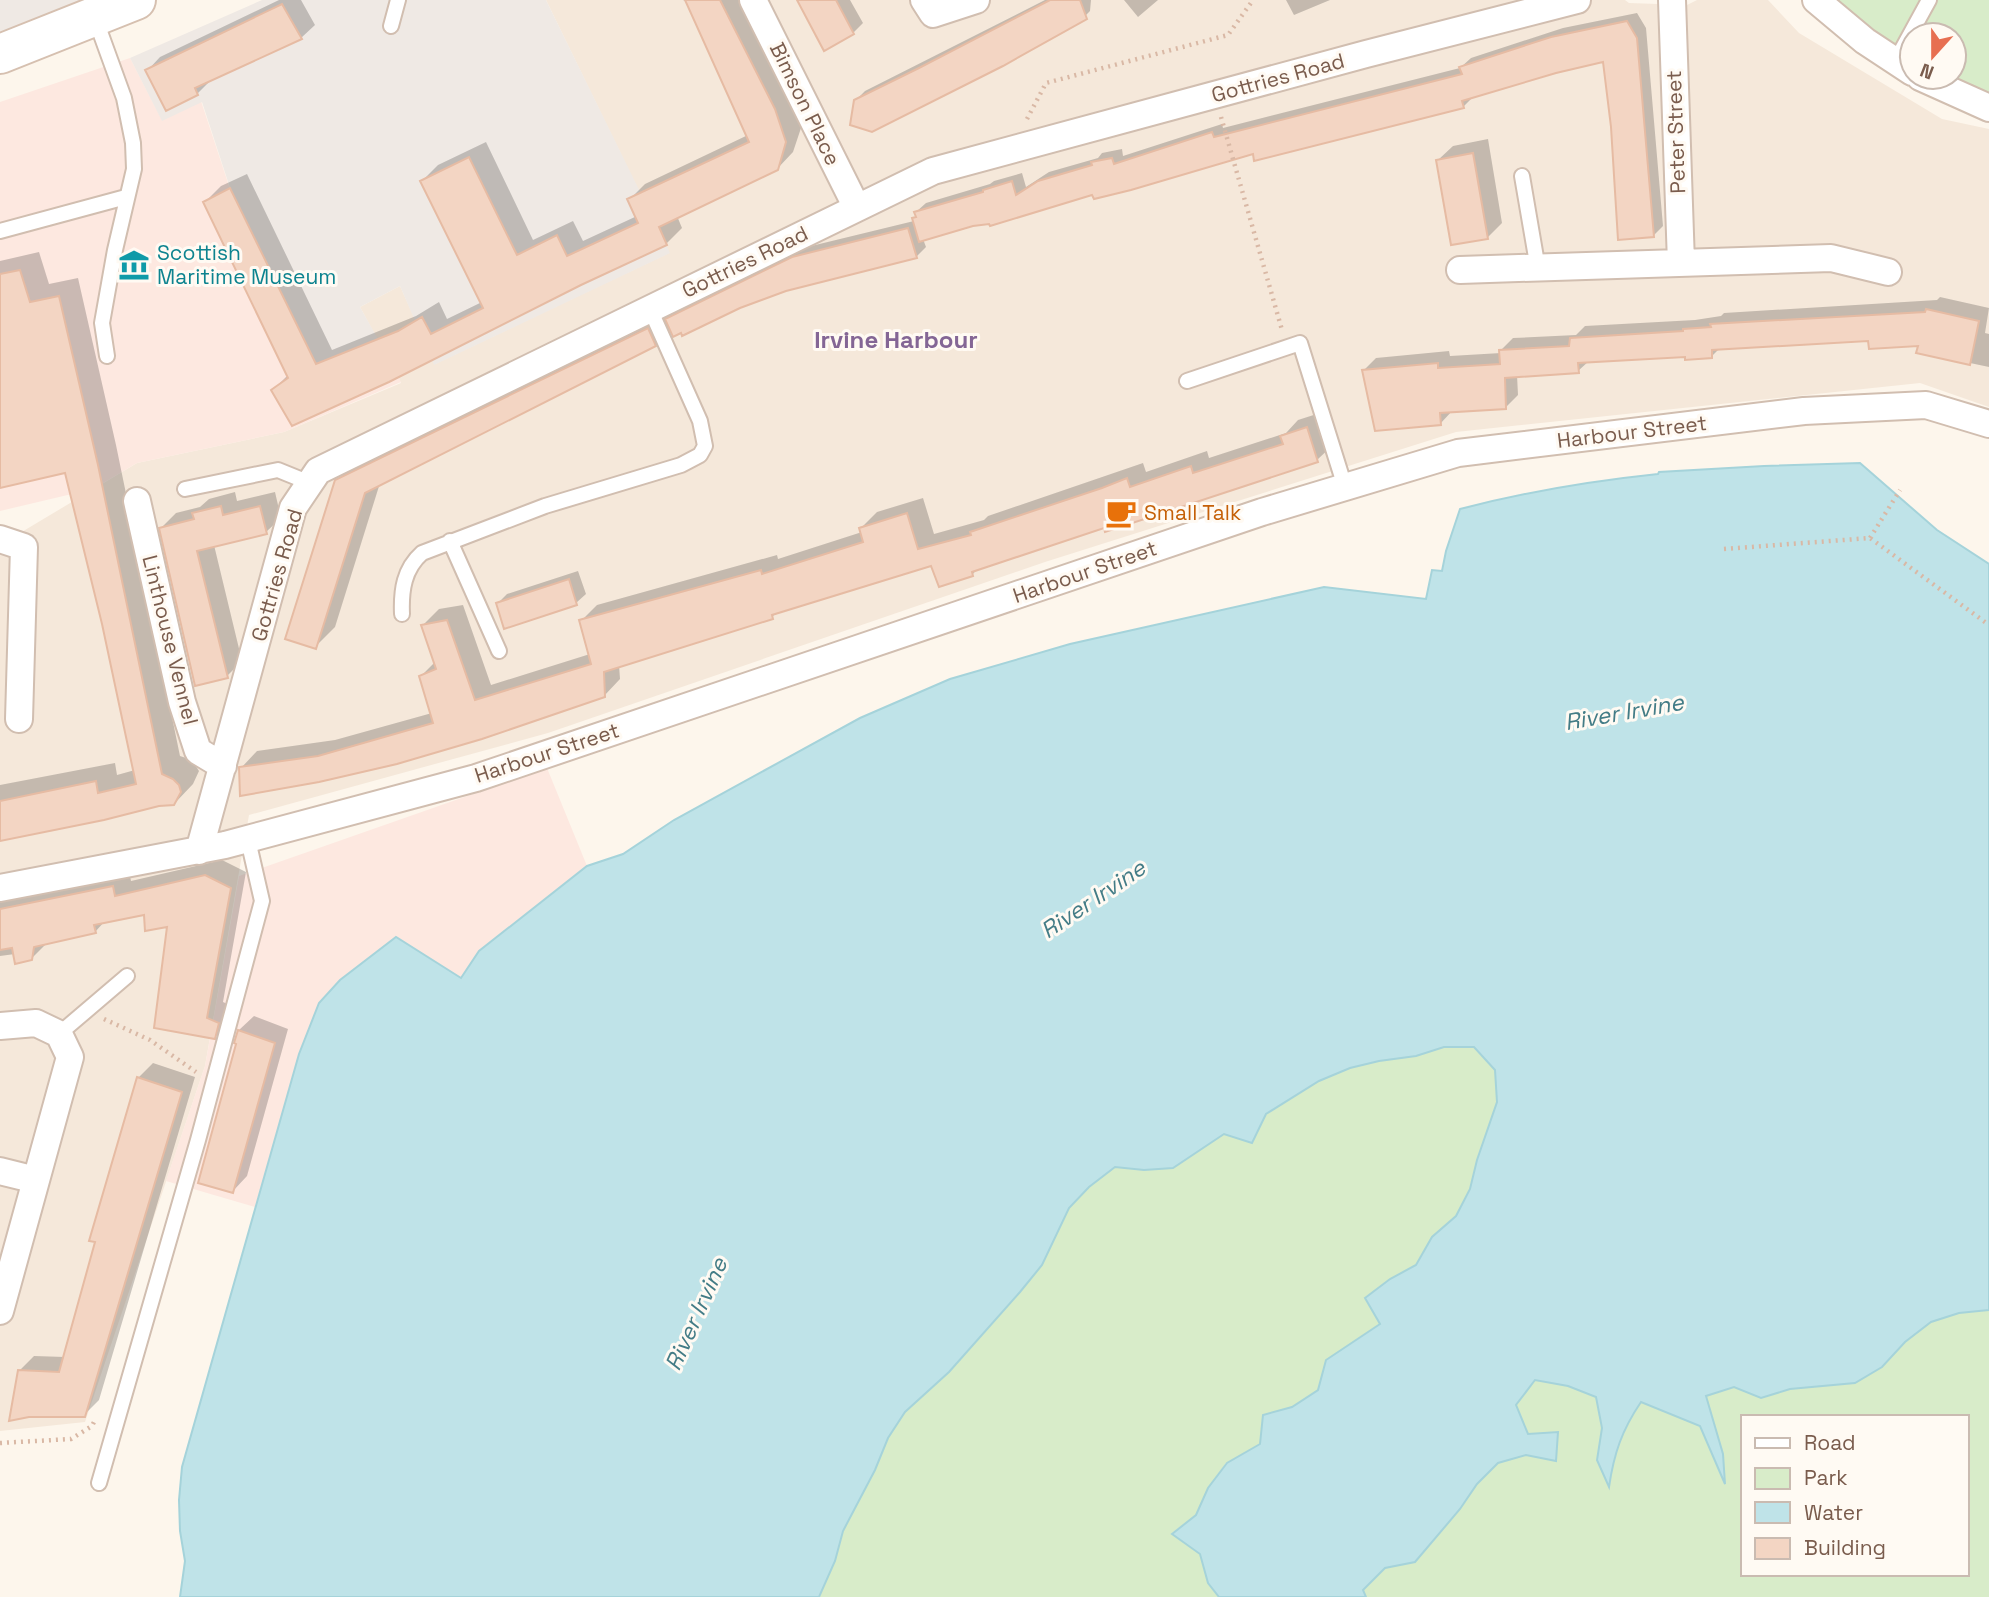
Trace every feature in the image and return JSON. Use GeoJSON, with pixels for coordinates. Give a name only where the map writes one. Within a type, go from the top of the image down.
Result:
{"type":"FeatureCollection","features":[{"type":"Feature","properties":{"kind":"street"},"geometry":{"type":"LineString","coordinates":[[0,54],[136,0]]}},
{"type":"Feature","properties":{"kind":"street","name":"Bimson Place"},"geometry":{"type":"LineString","coordinates":[[753,0],[857,208]]}},
{"type":"Feature","properties":{"kind":"street"},"geometry":{"type":"LineString","coordinates":[[925,0],[933,14],[976,0]]}},
{"type":"Feature","properties":{"kind":"street","name":"Gottries Road"},"geometry":{"type":"LineString","coordinates":[[200,851],[293,508],[318,471],[933,171],[1577,0]]}},
{"type":"Feature","properties":{"kind":"street","name":"Peter Street"},"geometry":{"type":"LineString","coordinates":[[1671,0],[1681,263]]}},
{"type":"Feature","properties":{"kind":"street"},"geometry":{"type":"LineString","coordinates":[[1816,0],[1865,41],[1898,63]]}},
{"type":"Feature","properties":{"kind":"street"},"geometry":{"type":"LineString","coordinates":[[1949,91],[1989,108]]}},
{"type":"Feature","properties":{"kind":"street"},"geometry":{"type":"LineString","coordinates":[[1460,270],[1831,258],[1888,272]]}},
{"type":"Feature","properties":{"kind":"street","name":"Harbour Street"},"geometry":{"type":"LineString","coordinates":[[0,888],[200,851],[476,778],[1236,521],[1458,453],[1804,411],[1926,405],[1989,424]]}},
{"type":"Feature","properties":{"kind":"street","name":"Linthouse Vennel"},"geometry":{"type":"LineString","coordinates":[[137,500],[186,715],[198,751],[223,766]]}},
{"type":"Feature","properties":{"kind":"street"},"geometry":{"type":"LineString","coordinates":[[0,539],[24,547],[19,719]]}},
{"type":"Feature","properties":{"kind":"street"},"geometry":{"type":"LineString","coordinates":[[0,1026],[36,1023],[59,1034],[70,1057],[0,1311]]}},
{"type":"Feature","properties":{"kind":"street"},"geometry":{"type":"LineString","coordinates":[[0,1171],[36,1180]]}},
{"type":"Feature","properties":{"kind":"lane"},"geometry":{"type":"LineString","coordinates":[[391,26],[398,0]]}},
{"type":"Feature","properties":{"kind":"lane"},"geometry":{"type":"LineString","coordinates":[[1921,21],[1929,0]]}},
{"type":"Feature","properties":{"kind":"lane"},"geometry":{"type":"LineString","coordinates":[[95,16],[124,98],[133,143],[134,169],[126,197],[102,323],[107,356]]}},
{"type":"Feature","properties":{"kind":"lane"},"geometry":{"type":"LineString","coordinates":[[1522,176],[1538,269]]}},
{"type":"Feature","properties":{"kind":"lane"},"geometry":{"type":"LineString","coordinates":[[0,231],[126,197]]}},
{"type":"Feature","properties":{"kind":"lane"},"geometry":{"type":"LineString","coordinates":[[402,614],[404,582],[414,561],[422,552],[545,506],[681,465],[700,455],[705,446],[700,421],[650,309]]}},
{"type":"Feature","properties":{"kind":"lane"},"geometry":{"type":"LineString","coordinates":[[1187,381],[1300,344],[1345,487]]}},
{"type":"Feature","properties":{"kind":"lane"},"geometry":{"type":"LineString","coordinates":[[185,489],[278,470],[310,483]]}},
{"type":"Feature","properties":{"kind":"lane"},"geometry":{"type":"LineString","coordinates":[[450,541],[499,651]]}},
{"type":"Feature","properties":{"kind":"lane"},"geometry":{"type":"LineString","coordinates":[[99,1483],[198,1140],[262,901],[248,839]]}},
{"type":"Feature","properties":{"kind":"lane"},"geometry":{"type":"LineString","coordinates":[[59,1034],[127,976]]}},
{"type":"Feature","properties":{"kind":"path"},"geometry":{"type":"LineString","coordinates":[[1010,150],[1046,83],[1228,35],[1254,0]]}},
{"type":"Feature","properties":{"kind":"path"},"geometry":{"type":"LineString","coordinates":[[1215,95],[1287,348]]}},
{"type":"Feature","properties":{"kind":"path"},"geometry":{"type":"LineString","coordinates":[[1870,538],[1900,490]]}},
{"type":"Feature","properties":{"kind":"path"},"geometry":{"type":"LineString","coordinates":[[1724,549],[1870,538],[1989,625]]}},
{"type":"Feature","properties":{"kind":"path"},"geometry":{"type":"LineString","coordinates":[[86,1013],[150,1040],[198,1074]]}},
{"type":"Feature","properties":{"kind":"path"},"geometry":{"type":"LineString","coordinates":[[0,1443],[71,1439],[92,1426],[96,1413]]}},
{"type":"Feature","properties":{"kind":"shaded area"},"geometry":{"type":"Polygon","coordinates":[[[0,0],[105,0],[0,41],[0,0]]]}},
{"type":"Feature","properties":{"kind":"shaded area"},"geometry":{"type":"Polygon","coordinates":[[[262,0],[546,0],[670,253],[434,365],[400,286],[360,307],[379,341],[316,364],[230,188],[202,102],[162,121],[130,58],[262,0]]]}},
{"type":"Feature","properties":{"kind":"shaded area"},"geometry":{"type":"Polygon","coordinates":[[[546,0],[1625,0],[1629,3],[1687,5],[1697,0],[1768,0],[1799,33],[1942,119],[1989,129],[1989,407],[1920,383],[1456,432],[1045,562],[548,733],[249,815],[205,1066],[85,1422],[0,1431],[0,545],[137,463],[284,432],[401,383],[360,307],[400,286],[435,364],[669,253],[546,0]]]}},
{"type":"Feature","properties":{"kind":"shaded area","name":"Scottish Maritime Museum"},"geometry":{"type":"Polygon","coordinates":[[[130,58],[162,120],[201,101],[230,189],[379,341],[401,382],[284,432],[137,463],[93,489],[0,511],[0,102],[130,58]]]}},
{"type":"Feature","properties":{"kind":"shaded area"},"geometry":{"type":"Polygon","coordinates":[[[547,768],[587,866],[479,951],[461,979],[396,937],[340,980],[319,1003],[299,1054],[255,1207],[166,1181],[205,1066],[239,876],[547,768]]]}},
{"type":"Feature","properties":{"kind":"green space"},"geometry":{"type":"Polygon","coordinates":[[[1832,0],[1989,0],[1989,108],[1953,91],[1968,91],[1968,21],[1898,21],[1898,55],[1832,0]]]}},
{"type":"Feature","properties":{"kind":"green space"},"geometry":{"type":"Polygon","coordinates":[[[1444,1047],[1474,1047],[1495,1070],[1497,1102],[1470,1189],[1456,1216],[1432,1237],[1416,1265],[1390,1279],[1380,1324],[1326,1360],[1318,1390],[1292,1407],[1263,1415],[1260,1444],[1226,1463],[1208,1488],[1196,1515],[1172,1533],[1200,1554],[1208,1583],[1219,1597],[819,1597],[835,1561],[843,1531],[875,1470],[888,1438],[905,1412],[949,1372],[1020,1292],[1042,1265],[1069,1208],[1089,1187],[1115,1167],[1144,1170],[1173,1168],[1224,1134],[1266,1114],[1319,1081],[1350,1068],[1416,1056],[1444,1047]]]}},
{"type":"Feature","properties":{"kind":"green space"},"geometry":{"type":"Polygon","coordinates":[[[1989,1310],[1989,1597],[1366,1597],[1363,1590],[1385,1568],[1415,1562],[1460,1509],[1477,1484],[1498,1463],[1526,1455],[1528,1434],[1516,1405],[1535,1380],[1568,1386],[1596,1397],[1602,1428],[1597,1460],[1609,1485],[1613,1456],[1625,1427],[1640,1402],[1700,1426],[1724,1481],[1723,1454],[1706,1396],[1735,1387],[1761,1397],[1790,1389],[1855,1383],[1882,1367],[1905,1342],[1931,1322],[1959,1313],[1989,1310]]]}},
{"type":"Feature","properties":{"kind":"water","name":"River Irvine"},"geometry":{"type":"Polygon","coordinates":[[[1860,463],[1937,530],[1989,564],[1989,1310],[1959,1313],[1931,1322],[1905,1342],[1882,1367],[1855,1383],[1790,1389],[1761,1398],[1734,1387],[1706,1396],[1723,1454],[1725,1484],[1700,1426],[1641,1402],[1620,1442],[1609,1487],[1597,1460],[1602,1428],[1596,1397],[1568,1386],[1535,1380],[1516,1405],[1528,1434],[1558,1432],[1556,1461],[1526,1455],[1498,1463],[1477,1484],[1460,1509],[1415,1562],[1385,1568],[1363,1590],[1366,1597],[1219,1597],[1208,1583],[1200,1554],[1172,1534],[1196,1515],[1208,1488],[1227,1463],[1260,1444],[1263,1415],[1292,1407],[1318,1390],[1326,1360],[1380,1324],[1365,1298],[1390,1279],[1416,1265],[1432,1237],[1456,1216],[1470,1189],[1497,1102],[1495,1070],[1474,1047],[1444,1047],[1416,1056],[1350,1068],[1319,1081],[1266,1114],[1252,1143],[1224,1134],[1173,1168],[1144,1170],[1115,1167],[1089,1187],[1069,1208],[1042,1265],[1020,1292],[949,1372],[905,1412],[888,1438],[875,1470],[843,1531],[835,1561],[819,1597],[180,1597],[185,1561],[179,1500],[182,1467],[299,1054],[319,1003],[340,980],[396,937],[461,978],[479,951],[587,866],[623,854],[674,820],[860,718],[950,679],[1070,644],[1324,587],[1426,599],[1432,570],[1442,571],[1460,509],[1534,492],[1659,472],[1860,463]]]}},
{"type":"Feature","properties":{"kind":"building"},"geometry":{"type":"Polygon","coordinates":[[[685,0],[720,0],[775,109],[786,142],[778,170],[659,227],[667,245],[581,285],[389,382],[292,426],[271,390],[288,378],[203,202],[230,188],[316,364],[398,331],[422,317],[431,334],[483,308],[420,181],[469,157],[517,255],[557,235],[567,256],[638,223],[627,199],[749,142],[685,0]]]}},
{"type":"Feature","properties":{"kind":"building"},"geometry":{"type":"Polygon","coordinates":[[[797,0],[836,0],[854,34],[824,51],[797,0]]]}},
{"type":"Feature","properties":{"kind":"building"},"geometry":{"type":"Polygon","coordinates":[[[1050,0],[1080,0],[1087,19],[1003,66],[872,132],[850,125],[854,100],[1050,0]]]}},
{"type":"Feature","properties":{"kind":"building"},"geometry":{"type":"Polygon","coordinates":[[[282,4],[302,39],[195,88],[198,95],[166,111],[145,70],[282,4]]]}},
{"type":"Feature","properties":{"kind":"building"},"geometry":{"type":"Polygon","coordinates":[[[1627,21],[1637,38],[1654,237],[1618,240],[1611,127],[1603,62],[1462,101],[1464,108],[1254,161],[1253,154],[1131,190],[1094,199],[1092,195],[990,226],[973,226],[919,242],[912,218],[916,217],[914,212],[983,190],[1012,181],[1016,195],[1038,181],[1092,165],[1091,162],[1112,158],[1114,164],[1212,132],[1214,137],[1462,74],[1459,67],[1551,37],[1627,21]]]}},
{"type":"Feature","properties":{"kind":"building"},"geometry":{"type":"Polygon","coordinates":[[[1473,153],[1488,239],[1451,245],[1436,160],[1473,153]]]}},
{"type":"Feature","properties":{"kind":"building"},"geometry":{"type":"Polygon","coordinates":[[[908,228],[917,258],[786,291],[740,308],[682,336],[681,333],[673,337],[665,319],[792,257],[908,228]]]}},
{"type":"Feature","properties":{"kind":"building"},"geometry":{"type":"Polygon","coordinates":[[[20,270],[30,302],[59,296],[98,465],[162,774],[173,779],[181,792],[174,805],[0,841],[0,801],[96,781],[98,793],[136,784],[102,624],[65,473],[0,488],[0,274],[20,270]]]}},
{"type":"Feature","properties":{"kind":"building"},"geometry":{"type":"Polygon","coordinates":[[[1926,309],[1979,321],[1970,365],[1916,353],[1918,346],[1869,349],[1868,341],[1712,350],[1712,358],[1578,363],[1579,373],[1505,378],[1506,409],[1440,413],[1441,425],[1375,431],[1362,370],[1438,363],[1438,368],[1500,364],[1499,350],[1569,346],[1570,338],[1683,331],[1711,327],[1710,324],[1925,312],[1926,309]]]}},
{"type":"Feature","properties":{"kind":"building"},"geometry":{"type":"Polygon","coordinates":[[[648,328],[656,346],[365,493],[316,649],[285,639],[335,480],[648,328]]]}},
{"type":"Feature","properties":{"kind":"building"},"geometry":{"type":"Polygon","coordinates":[[[1307,427],[1318,462],[1105,532],[1104,528],[972,572],[973,576],[939,587],[931,566],[772,615],[773,619],[604,672],[605,697],[482,739],[397,764],[240,796],[239,767],[318,756],[433,723],[419,676],[436,669],[421,625],[447,620],[475,700],[591,664],[579,620],[761,570],[762,574],[863,542],[859,528],[907,513],[918,549],[971,535],[970,532],[1127,478],[1130,487],[1191,466],[1193,473],[1283,444],[1280,436],[1307,427]]]}},
{"type":"Feature","properties":{"kind":"building"},"geometry":{"type":"Polygon","coordinates":[[[221,506],[223,515],[260,506],[267,534],[197,551],[228,678],[195,686],[159,528],[194,519],[192,513],[221,506]]]}},
{"type":"Feature","properties":{"kind":"building"},"geometry":{"type":"Polygon","coordinates":[[[569,579],[577,605],[504,629],[496,603],[569,579]]]}},
{"type":"Feature","properties":{"kind":"building"},"geometry":{"type":"Polygon","coordinates":[[[205,875],[231,888],[207,1018],[219,1023],[215,1039],[154,1028],[167,927],[145,931],[144,915],[94,925],[96,933],[34,947],[32,960],[15,964],[12,948],[0,950],[0,909],[113,886],[115,896],[205,875]]]}},
{"type":"Feature","properties":{"kind":"building"},"geometry":{"type":"Polygon","coordinates":[[[238,1030],[275,1043],[233,1193],[198,1183],[238,1030]]]}},
{"type":"Feature","properties":{"kind":"building"},"geometry":{"type":"Polygon","coordinates":[[[137,1077],[182,1092],[85,1417],[29,1417],[9,1421],[18,1370],[59,1372],[95,1242],[89,1241],[137,1077]]]}},
{"type":"Feature","properties":{"kind":"place","name":"Scottish Maritime Museum"},"geometry":{"type":"Point","coordinates":[134,265]}},
{"type":"Feature","properties":{"kind":"place","name":"Small Talk"},"geometry":{"type":"Point","coordinates":[1121,513]}},
{"type":"Feature","properties":{"kind":"district","name":"Irvine Harbour"},"geometry":{"type":"Point","coordinates":[896,340]}}]}
